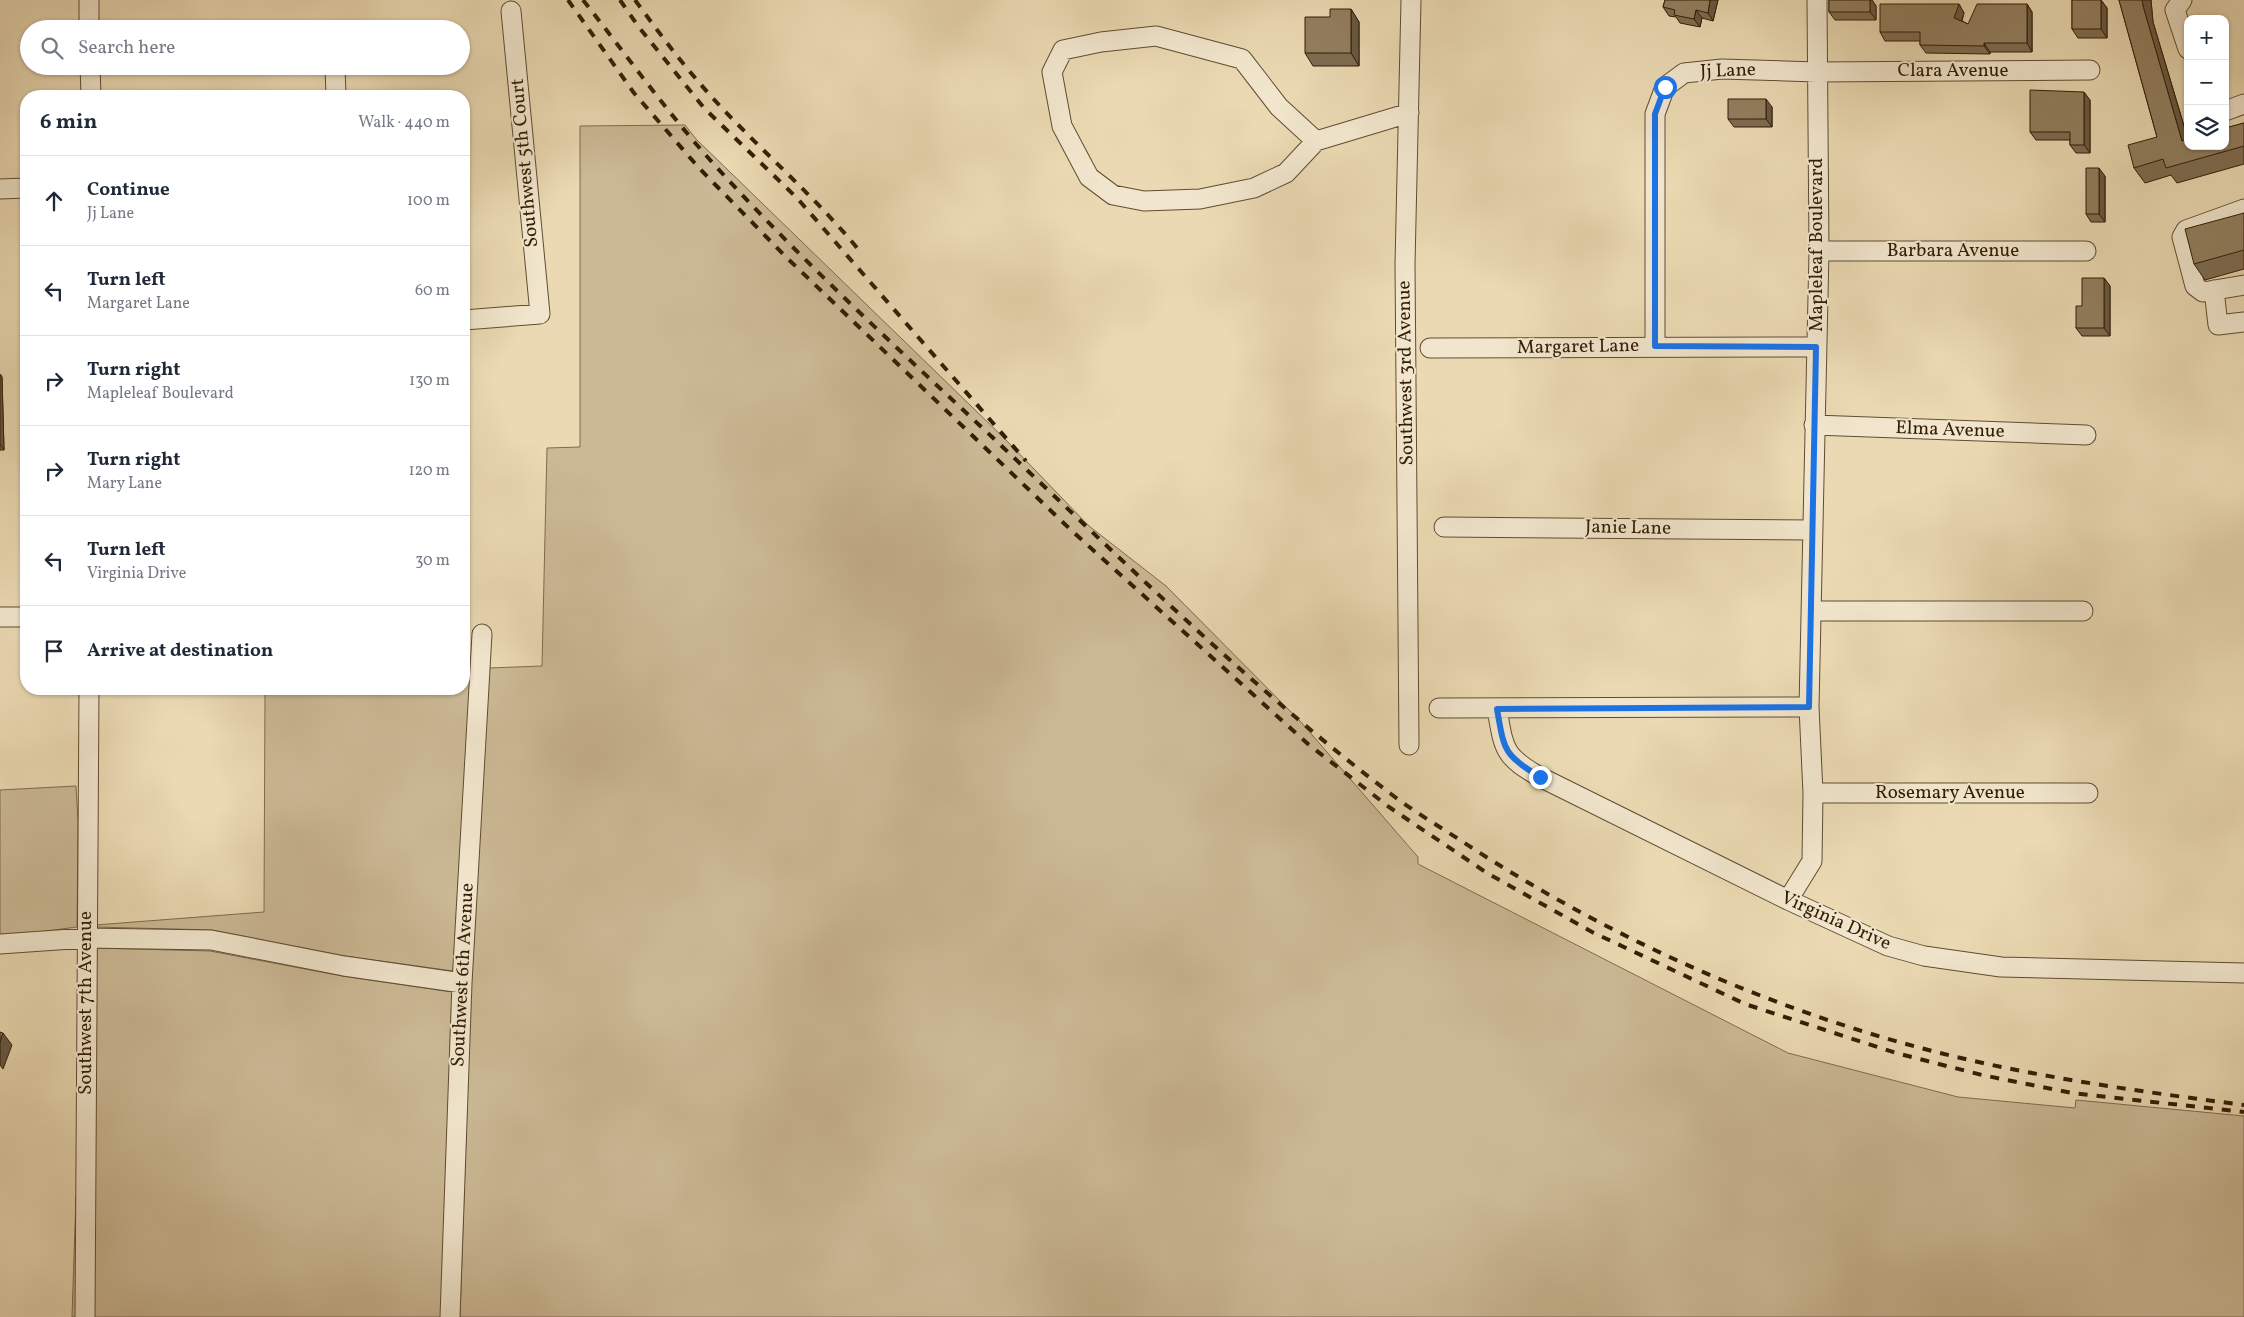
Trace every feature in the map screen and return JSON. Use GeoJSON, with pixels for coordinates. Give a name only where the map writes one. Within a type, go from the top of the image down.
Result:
{"type":"FeatureCollection","features":[{"type":"Feature","properties":{"kind":"street"},"geometry":{"type":"LineString","coordinates":[[89,0],[89,20]]}},
{"type":"Feature","properties":{"kind":"street","name":"Southwest 3rd Avenue"},"geometry":{"type":"LineString","coordinates":[[1409,745],[1405,264],[1411,0]]}},
{"type":"Feature","properties":{"kind":"street","name":"Mapleleaf Boulevard"},"geometry":{"type":"LineString","coordinates":[[1788,900],[1812,861],[1813,793],[1809,707],[1819,251],[1817,0]]}},
{"type":"Feature","properties":{"kind":"street"},"geometry":{"type":"LineString","coordinates":[[2182,0],[2175,10],[2184,37]]}},
{"type":"Feature","properties":{"kind":"street","name":"Southwest 5th Court"},"geometry":{"type":"LineString","coordinates":[[470,320],[540,314],[511,11]]}},
{"type":"Feature","properties":{"kind":"street"},"geometry":{"type":"LineString","coordinates":[[1316,141],[1279,107],[1242,59],[1156,36],[1100,42],[1063,50],[1052,72],[1062,126],[1088,177],[1112,195],[1144,201],[1200,199],[1254,188],[1286,173],[1316,141],[1409,113]]}},
{"type":"Feature","properties":{"kind":"street","name":"Jj Lane"},"geometry":{"type":"LineString","coordinates":[[1655,346],[1655,114],[1665,87],[1684,73],[1722,68],[1817,72]]}},
{"type":"Feature","properties":{"kind":"street","name":"Clara Avenue"},"geometry":{"type":"LineString","coordinates":[[1817,72],[2090,70]]}},
{"type":"Feature","properties":{"kind":"street"},"geometry":{"type":"LineString","coordinates":[[90,75],[91,90]]}},
{"type":"Feature","properties":{"kind":"street"},"geometry":{"type":"LineString","coordinates":[[335,75],[336,90]]}},
{"type":"Feature","properties":{"kind":"street"},"geometry":{"type":"LineString","coordinates":[[2229,110],[2244,104]]}},
{"type":"Feature","properties":{"kind":"street"},"geometry":{"type":"LineString","coordinates":[[0,189],[20,188]]}},
{"type":"Feature","properties":{"kind":"street"},"geometry":{"type":"LineString","coordinates":[[2244,209],[2186,230],[2182,237],[2195,286],[2203,292],[2244,285]]}},
{"type":"Feature","properties":{"kind":"street","name":"Barbara Avenue"},"geometry":{"type":"LineString","coordinates":[[1819,251],[2086,251]]}},
{"type":"Feature","properties":{"kind":"street"},"geometry":{"type":"LineString","coordinates":[[2214,290],[2218,325],[2244,322]]}},
{"type":"Feature","properties":{"kind":"street","name":"Margaret Lane"},"geometry":{"type":"LineString","coordinates":[[1430,348],[1816,347]]}},
{"type":"Feature","properties":{"kind":"street","name":"Elma Avenue"},"geometry":{"type":"LineString","coordinates":[[1814,425],[2086,435]]}},
{"type":"Feature","properties":{"kind":"street","name":"Janie Lane"},"geometry":{"type":"LineString","coordinates":[[1444,527],[1812,530]]}},
{"type":"Feature","properties":{"kind":"street"},"geometry":{"type":"LineString","coordinates":[[1812,611],[2083,611]]}},
{"type":"Feature","properties":{"kind":"street"},"geometry":{"type":"LineString","coordinates":[[0,618],[20,617]]}},
{"type":"Feature","properties":{"kind":"street","name":"Southwest 6th Avenue"},"geometry":{"type":"LineString","coordinates":[[450,1317],[462,983],[482,634]]}},
{"type":"Feature","properties":{"kind":"street","name":"Southwest 7th Avenue"},"geometry":{"type":"LineString","coordinates":[[85,1317],[89,695]]}},
{"type":"Feature","properties":{"kind":"street"},"geometry":{"type":"LineString","coordinates":[[1439,708],[1809,707]]}},
{"type":"Feature","properties":{"kind":"street","name":"Virginia Drive"},"geometry":{"type":"LineString","coordinates":[[1497,709],[1503,743],[1516,763],[1788,900],[1888,946],[1924,956],[2001,967],[2244,973]]}},
{"type":"Feature","properties":{"kind":"street","name":"Rosemary Avenue"},"geometry":{"type":"LineString","coordinates":[[1813,793],[2088,793]]}},
{"type":"Feature","properties":{"kind":"street"},"geometry":{"type":"LineString","coordinates":[[0,944],[86,938],[211,940],[344,966],[462,983]]}},
{"type":"Feature","properties":{"kind":"shaded area"},"geometry":{"type":"Polygon","coordinates":[[[685,125],[696,139],[1006,440],[1089,526],[1166,586],[1300,721],[1418,857],[1418,864],[1788,1053],[1958,1097],[2075,1108],[2076,1100],[2244,1116],[2244,1317],[460,1317],[471,984],[489,668],[542,666],[547,448],[580,447],[580,126],[685,125]]]}},
{"type":"Feature","properties":{"kind":"shaded area"},"geometry":{"type":"Polygon","coordinates":[[[265,695],[469,695],[453,971],[345,956],[212,930],[95,927],[95,925],[264,912],[265,695]]]}},
{"type":"Feature","properties":{"kind":"shaded area"},"geometry":{"type":"Polygon","coordinates":[[[76,786],[78,822],[77,927],[0,937],[0,790],[76,786]]]}},
{"type":"Feature","properties":{"kind":"shaded area"},"geometry":{"type":"Polygon","coordinates":[[[95,948],[210,951],[342,976],[452,992],[441,1317],[94,1317],[95,948]]]}},
{"type":"Feature","properties":{"kind":"shaded area"},"geometry":{"type":"Polygon","coordinates":[[[76,1197],[76,1317],[72,1317],[76,1197]]]}},
{"type":"Feature","properties":{"kind":"building"},"geometry":{"type":"Polygon","coordinates":[[[1665,0],[1710,0],[1708,13],[1696,10],[1694,19],[1674,15],[1675,10],[1663,7],[1665,0]]]}},
{"type":"Feature","properties":{"kind":"building"},"geometry":{"type":"Polygon","coordinates":[[[1829,0],[1870,0],[1870,12],[1829,12],[1829,0]]]}},
{"type":"Feature","properties":{"kind":"building"},"geometry":{"type":"Polygon","coordinates":[[[2072,0],[2101,0],[2101,29],[2072,29],[2072,0]]]}},
{"type":"Feature","properties":{"kind":"building"},"geometry":{"type":"Polygon","coordinates":[[[2119,0],[2142,0],[2182,141],[2184,140],[2184,150],[2229,150],[2229,127],[2244,123],[2244,146],[2166,168],[2163,159],[2134,168],[2128,145],[2157,137],[2119,0]]]}},
{"type":"Feature","properties":{"kind":"building"},"geometry":{"type":"Polygon","coordinates":[[[1880,4],[1959,4],[1954,18],[1968,24],[1977,4],[2027,4],[2027,43],[1984,43],[1984,46],[1920,45],[1920,32],[1880,32],[1880,4]]]}},
{"type":"Feature","properties":{"kind":"building"},"geometry":{"type":"Polygon","coordinates":[[[1330,9],[1351,9],[1351,53],[1305,53],[1305,17],[1330,17],[1330,9]]]}},
{"type":"Feature","properties":{"kind":"building"},"geometry":{"type":"Polygon","coordinates":[[[2030,90],[2084,92],[2084,145],[2070,145],[2070,132],[2030,132],[2030,90]]]}},
{"type":"Feature","properties":{"kind":"building"},"geometry":{"type":"Polygon","coordinates":[[[1728,99],[1766,99],[1766,119],[1728,119],[1728,99]]]}},
{"type":"Feature","properties":{"kind":"building"},"geometry":{"type":"Polygon","coordinates":[[[2086,168],[2099,168],[2099,214],[2086,214],[2086,168]]]}},
{"type":"Feature","properties":{"kind":"building"},"geometry":{"type":"Polygon","coordinates":[[[2244,213],[2244,250],[2194,264],[2185,229],[2244,213]]]}},
{"type":"Feature","properties":{"kind":"building"},"geometry":{"type":"Polygon","coordinates":[[[2082,278],[2104,278],[2104,328],[2076,328],[2076,306],[2082,306],[2082,278]]]}},
{"type":"Feature","properties":{"kind":"railway"},"geometry":{"type":"LineString","coordinates":[[568,0],[634,93],[699,168],[786,257],[1072,531],[1308,744],[1389,807],[1487,873],[1592,932],[1745,1004],[1896,1053],[1982,1075],[2072,1093],[2244,1112]]}},
{"type":"Feature","properties":{"kind":"railway"},"geometry":{"type":"LineString","coordinates":[[583,0],[694,142],[787,242],[867,320],[1206,638],[1343,757],[1416,812],[1511,872],[1617,931],[1672,958],[1784,1004],[1899,1042],[1984,1063],[2070,1080],[2244,1105]]}},
{"type":"Feature","properties":{"kind":"railway"},"geometry":{"type":"LineString","coordinates":[[620,0],[638,26],[704,108],[797,198],[1026,461]]}},
{"type":"Feature","properties":{"kind":"railway"},"geometry":{"type":"LineString","coordinates":[[635,0],[676,55],[709,94],[808,194],[858,249]]}},
{"type":"Feature","properties":{"kind":"route"},"geometry":{"type":"LineString","coordinates":[[1540,777],[1516,763],[1503,743],[1497,709],[1809,707],[1816,347],[1655,346],[1655,114],[1665,87]]}}]}
